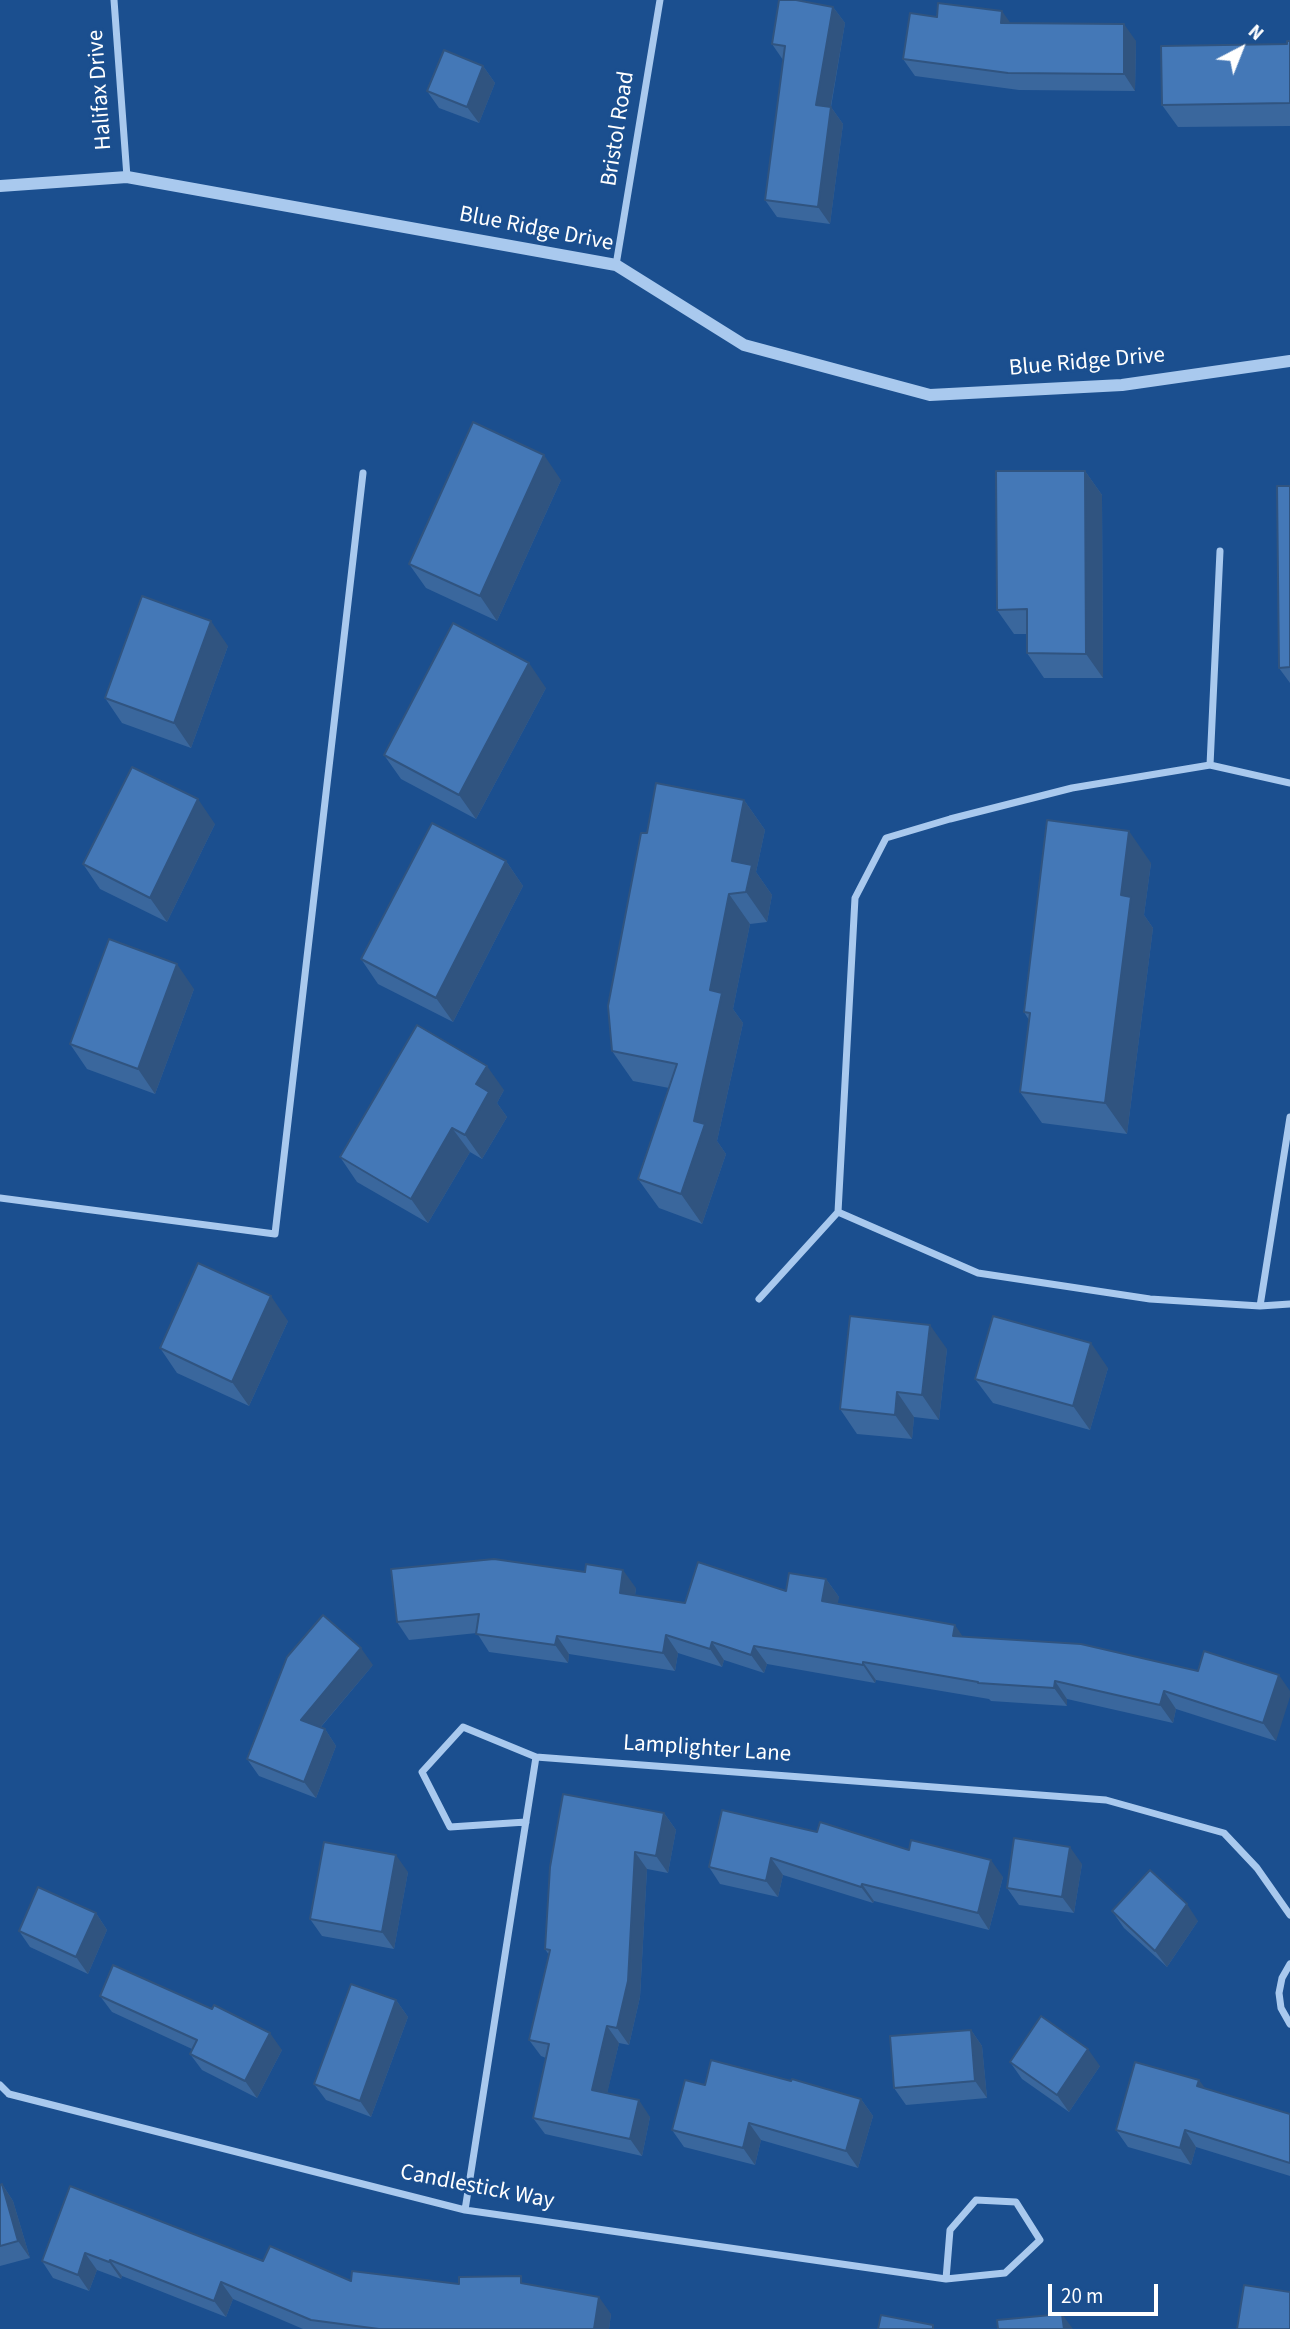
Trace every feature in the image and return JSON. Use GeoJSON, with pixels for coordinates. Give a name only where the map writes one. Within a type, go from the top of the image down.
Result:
{"type":"FeatureCollection","features":[{"type":"Feature","properties":{"kind":"street","name":"Halifax Drive"},"geometry":{"type":"LineString","coordinates":[[114,0],[127,177]]}},
{"type":"Feature","properties":{"kind":"street","name":"Bristol Road"},"geometry":{"type":"LineString","coordinates":[[616,265],[660,0]]}},
{"type":"Feature","properties":{"kind":"street","name":"Blue Ridge Drive"},"geometry":{"type":"LineString","coordinates":[[0,186],[127,177],[616,265],[744,345],[930,395],[1122,385],[1290,361]]}},
{"type":"Feature","properties":{"kind":"street"},"geometry":{"type":"LineString","coordinates":[[0,1198],[275,1234],[363,473]]}},
{"type":"Feature","properties":{"kind":"street"},"geometry":{"type":"LineString","coordinates":[[1210,765],[1220,551]]}},
{"type":"Feature","properties":{"kind":"street"},"geometry":{"type":"LineString","coordinates":[[759,1299],[838,1212],[855,898],[886,838],[1072,788],[1210,765],[1290,783]]}},
{"type":"Feature","properties":{"kind":"street"},"geometry":{"type":"LineString","coordinates":[[1260,1306],[1290,1117]]}},
{"type":"Feature","properties":{"kind":"street"},"geometry":{"type":"LineString","coordinates":[[838,1212],[978,1273],[1150,1299],[1260,1306],[1290,1304]]}},
{"type":"Feature","properties":{"kind":"street","name":"Lamplighter Lane"},"geometry":{"type":"LineString","coordinates":[[526,1822],[450,1827],[422,1772],[463,1727],[536,1757],[1106,1800],[1224,1833],[1257,1868],[1290,1915]]}},
{"type":"Feature","properties":{"kind":"street"},"geometry":{"type":"LineString","coordinates":[[465,2210],[536,1757]]}},
{"type":"Feature","properties":{"kind":"street"},"geometry":{"type":"LineString","coordinates":[[1290,1964],[1282,1978],[1279,1993],[1281,2008],[1290,2024]]}},
{"type":"Feature","properties":{"kind":"street"},"geometry":{"type":"LineString","coordinates":[[0,2085],[9,2094],[0,2102]]}},
{"type":"Feature","properties":{"kind":"street","name":"Candlestick Way"},"geometry":{"type":"LineString","coordinates":[[9,2094],[465,2210],[946,2279],[1004,2273],[1040,2241],[1016,2202],[976,2200],[950,2230],[946,2279]]}},
{"type":"Feature","properties":{"kind":"building"},"geometry":{"type":"Polygon","coordinates":[[[779,0],[796,0],[833,7],[816,105],[831,107],[818,207],[765,200],[785,46],[772,44],[779,0]]]}},
{"type":"Feature","properties":{"kind":"building"},"geometry":{"type":"Polygon","coordinates":[[[938,3],[1002,11],[1001,23],[1124,24],[1124,74],[1008,73],[903,59],[910,13],[937,17],[938,3]]]}},
{"type":"Feature","properties":{"kind":"building"},"geometry":{"type":"Polygon","coordinates":[[[1287,41],[1290,41],[1290,103],[1162,105],[1161,46],[1287,44],[1287,41]]]}},
{"type":"Feature","properties":{"kind":"building"},"geometry":{"type":"Polygon","coordinates":[[[444,50],[483,66],[467,107],[427,91],[444,50]]]}},
{"type":"Feature","properties":{"kind":"building"},"geometry":{"type":"Polygon","coordinates":[[[473,422],[544,455],[480,596],[409,564],[473,422]]]}},
{"type":"Feature","properties":{"kind":"building"},"geometry":{"type":"Polygon","coordinates":[[[996,471],[1085,471],[1086,654],[1027,653],[1027,609],[997,610],[996,471]]]}},
{"type":"Feature","properties":{"kind":"building"},"geometry":{"type":"Polygon","coordinates":[[[1277,486],[1290,486],[1290,667],[1279,668],[1277,486]]]}},
{"type":"Feature","properties":{"kind":"building"},"geometry":{"type":"Polygon","coordinates":[[[142,596],[211,621],[174,723],[105,698],[142,596]]]}},
{"type":"Feature","properties":{"kind":"building"},"geometry":{"type":"Polygon","coordinates":[[[453,623],[529,663],[459,795],[384,755],[453,623]]]}},
{"type":"Feature","properties":{"kind":"building"},"geometry":{"type":"Polygon","coordinates":[[[132,767],[198,799],[150,898],[83,864],[132,767]]]}},
{"type":"Feature","properties":{"kind":"building"},"geometry":{"type":"Polygon","coordinates":[[[656,783],[744,800],[732,861],[752,865],[746,892],[729,894],[710,990],[722,993],[694,1121],[705,1124],[681,1194],[638,1179],[677,1064],[612,1051],[608,1006],[641,833],[647,833],[656,783]]]}},
{"type":"Feature","properties":{"kind":"building"},"geometry":{"type":"Polygon","coordinates":[[[1047,820],[1129,831],[1121,895],[1131,897],[1105,1103],[1020,1092],[1030,1013],[1024,1012],[1047,820]]]}},
{"type":"Feature","properties":{"kind":"building"},"geometry":{"type":"Polygon","coordinates":[[[432,823],[506,861],[436,998],[361,959],[432,823]]]}},
{"type":"Feature","properties":{"kind":"building"},"geometry":{"type":"Polygon","coordinates":[[[109,939],[177,964],[138,1069],[70,1044],[109,939]]]}},
{"type":"Feature","properties":{"kind":"building"},"geometry":{"type":"Polygon","coordinates":[[[417,1025],[487,1066],[476,1084],[489,1092],[465,1135],[452,1128],[411,1199],[340,1157],[417,1025]]]}},
{"type":"Feature","properties":{"kind":"building"},"geometry":{"type":"Polygon","coordinates":[[[198,1263],[271,1296],[232,1382],[160,1348],[198,1263]]]}},
{"type":"Feature","properties":{"kind":"building"},"geometry":{"type":"Polygon","coordinates":[[[850,1316],[930,1325],[922,1395],[897,1392],[895,1415],[840,1409],[850,1316]]]}},
{"type":"Feature","properties":{"kind":"building"},"geometry":{"type":"Polygon","coordinates":[[[993,1316],[1091,1343],[1073,1406],[975,1379],[993,1316]]]}},
{"type":"Feature","properties":{"kind":"building"},"geometry":{"type":"Polygon","coordinates":[[[494,1559],[585,1572],[586,1564],[623,1570],[620,1593],[685,1603],[698,1562],[786,1591],[789,1573],[826,1579],[822,1601],[955,1625],[953,1636],[1081,1644],[1198,1671],[1204,1651],[1279,1675],[1263,1723],[1164,1691],[1160,1705],[1055,1681],[1054,1688],[978,1683],[754,1646],[751,1655],[712,1642],[710,1649],[666,1635],[663,1653],[557,1636],[555,1645],[476,1634],[479,1614],[397,1622],[391,1569],[494,1559]]]}},
{"type":"Feature","properties":{"kind":"building"},"geometry":{"type":"Polygon","coordinates":[[[323,1615],[361,1648],[301,1720],[325,1729],[304,1782],[247,1759],[287,1657],[323,1615]]]}},
{"type":"Feature","properties":{"kind":"building"},"geometry":{"type":"Polygon","coordinates":[[[563,1794],[664,1813],[656,1856],[635,1852],[628,1981],[617,2028],[607,2026],[592,2090],[639,2100],[630,2139],[533,2118],[549,2044],[529,2040],[550,1950],[545,1949],[550,1867],[563,1794]]]}},
{"type":"Feature","properties":{"kind":"building"},"geometry":{"type":"Polygon","coordinates":[[[722,1810],[817,1832],[820,1822],[909,1850],[911,1840],[991,1860],[978,1913],[862,1884],[861,1887],[771,1858],[766,1881],[709,1867],[722,1810]]]}},
{"type":"Feature","properties":{"kind":"building"},"geometry":{"type":"Polygon","coordinates":[[[1014,1838],[1070,1847],[1062,1897],[1007,1888],[1014,1838]]]}},
{"type":"Feature","properties":{"kind":"building"},"geometry":{"type":"Polygon","coordinates":[[[324,1842],[396,1855],[382,1932],[310,1919],[324,1842]]]}},
{"type":"Feature","properties":{"kind":"building"},"geometry":{"type":"Polygon","coordinates":[[[1150,1870],[1187,1904],[1155,1951],[1112,1911],[1150,1870]]]}},
{"type":"Feature","properties":{"kind":"building"},"geometry":{"type":"Polygon","coordinates":[[[38,1887],[96,1913],[76,1957],[19,1931],[38,1887]]]}},
{"type":"Feature","properties":{"kind":"building"},"geometry":{"type":"Polygon","coordinates":[[[113,1965],[212,2009],[214,2005],[270,2033],[245,2081],[190,2054],[197,2040],[100,1996],[113,1965]]]}},
{"type":"Feature","properties":{"kind":"building"},"geometry":{"type":"Polygon","coordinates":[[[351,1984],[396,2000],[360,2101],[314,2084],[351,1984]]]}},
{"type":"Feature","properties":{"kind":"building"},"geometry":{"type":"Polygon","coordinates":[[[1041,2016],[1088,2049],[1057,2095],[1010,2062],[1041,2016]]]}},
{"type":"Feature","properties":{"kind":"building"},"geometry":{"type":"Polygon","coordinates":[[[971,2030],[975,2081],[894,2088],[890,2036],[971,2030]]]}},
{"type":"Feature","properties":{"kind":"building"},"geometry":{"type":"Polygon","coordinates":[[[711,2060],[861,2099],[846,2151],[749,2123],[743,2148],[672,2130],[685,2080],[705,2085],[711,2060]]]}},
{"type":"Feature","properties":{"kind":"building"},"geometry":{"type":"Polygon","coordinates":[[[1135,2062],[1199,2080],[1197,2086],[1290,2114],[1290,2163],[1185,2130],[1180,2148],[1116,2130],[1135,2062]]]}},
{"type":"Feature","properties":{"kind":"building"},"geometry":{"type":"Polygon","coordinates":[[[2,2184],[18,2241],[0,2246],[0,2185],[2,2184]]]}},
{"type":"Feature","properties":{"kind":"building"},"geometry":{"type":"Polygon","coordinates":[[[70,2186],[263,2261],[270,2246],[351,2281],[352,2271],[459,2284],[459,2277],[521,2276],[521,2283],[599,2297],[594,2329],[379,2329],[311,2320],[221,2282],[214,2301],[110,2260],[109,2262],[85,2253],[78,2275],[42,2261],[70,2186]]]}},
{"type":"Feature","properties":{"kind":"building"},"geometry":{"type":"Polygon","coordinates":[[[1244,2285],[1290,2292],[1290,2329],[1237,2329],[1244,2285]]]}},
{"type":"Feature","properties":{"kind":"building"},"geometry":{"type":"Polygon","coordinates":[[[1062,2314],[1064,2329],[998,2329],[997,2320],[1062,2314]]]}},
{"type":"Feature","properties":{"kind":"building"},"geometry":{"type":"Polygon","coordinates":[[[881,2315],[933,2325],[933,2329],[878,2329],[881,2315]]]}}]}
